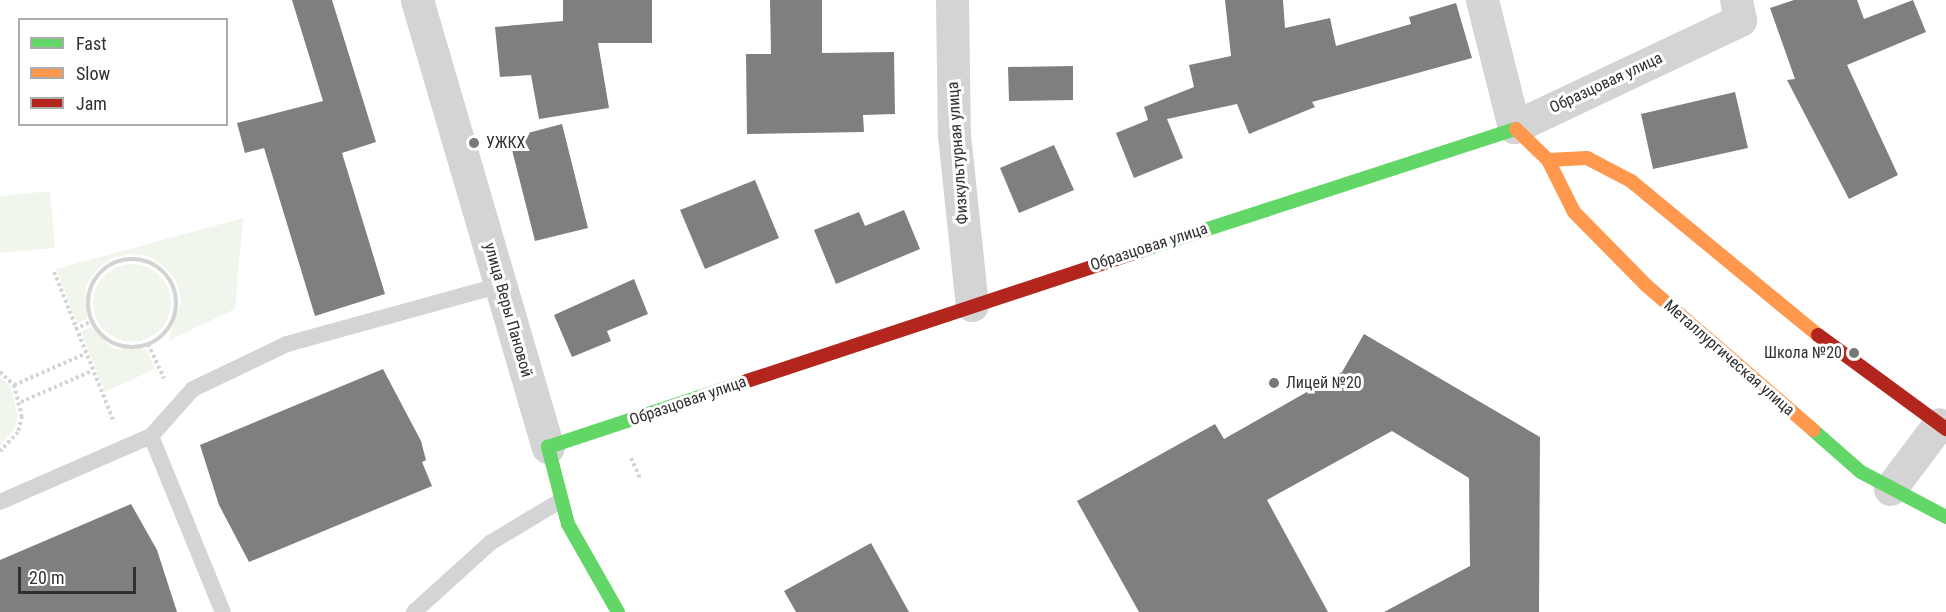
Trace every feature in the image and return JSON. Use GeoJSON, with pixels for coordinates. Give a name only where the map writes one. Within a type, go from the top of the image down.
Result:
{"type":"FeatureCollection","features":[{"type":"Feature","properties":{"kind":"street","name":"улица Веры Пановой"},"geometry":{"type":"LineString","coordinates":[[417,0],[548,447],[560,501],[618,612]]}},
{"type":"Feature","properties":{"kind":"street"},"geometry":{"type":"LineString","coordinates":[[430,43],[436,0]]}},
{"type":"Feature","properties":{"kind":"street","name":"Физкультурная улица"},"geometry":{"type":"LineString","coordinates":[[952,0],[954,135],[972,305]]}},
{"type":"Feature","properties":{"kind":"street"},"geometry":{"type":"LineString","coordinates":[[1482,0],[1514,127]]}},
{"type":"Feature","properties":{"kind":"street","name":"Образцовая улица"},"geometry":{"type":"LineString","coordinates":[[548,447],[1514,127],[1738,10]]}},
{"type":"Feature","properties":{"kind":"street","name":"Металлургическая улица"},"geometry":{"type":"LineString","coordinates":[[1514,127],[1548,160],[1574,212],[1647,286],[1862,472],[1946,517]]}},
{"type":"Feature","properties":{"kind":"street"},"geometry":{"type":"LineString","coordinates":[[1548,160],[1587,158],[1631,181],[1850,360],[1942,427],[1890,489]]}},
{"type":"Feature","properties":{"kind":"lane"},"geometry":{"type":"LineString","coordinates":[[0,502],[151,436],[177,406],[200,385],[287,344],[501,285]]}},
{"type":"Feature","properties":{"kind":"lane"},"geometry":{"type":"LineString","coordinates":[[151,436],[223,612]]}},
{"type":"Feature","properties":{"kind":"lane"},"geometry":{"type":"LineString","coordinates":[[414,612],[490,543],[560,501]]}},
{"type":"Feature","properties":{"kind":"path"},"geometry":{"type":"LineString","coordinates":[[148,261],[163,271],[177,302],[164,334],[148,344],[116,345],[92,321],[88,304],[100,272],[114,262],[148,261]]}},
{"type":"Feature","properties":{"kind":"path"},"geometry":{"type":"LineString","coordinates":[[54,272],[85,354],[125,447]]}},
{"type":"Feature","properties":{"kind":"path"},"geometry":{"type":"LineString","coordinates":[[75,329],[92,321]]}},
{"type":"Feature","properties":{"kind":"path"},"geometry":{"type":"LineString","coordinates":[[148,344],[177,406]]}},
{"type":"Feature","properties":{"kind":"path"},"geometry":{"type":"LineString","coordinates":[[14,386],[85,354]]}},
{"type":"Feature","properties":{"kind":"path"},"geometry":{"type":"LineString","coordinates":[[21,402],[92,371]]}},
{"type":"Feature","properties":{"kind":"path"},"geometry":{"type":"LineString","coordinates":[[0,372],[14,386],[21,402],[18,432],[0,451]]}},
{"type":"Feature","properties":{"kind":"path"},"geometry":{"type":"LineString","coordinates":[[631,458],[640,478]]}},
{"type":"Feature","properties":{"kind":"shaded area"},"geometry":{"type":"Polygon","coordinates":[[[50,191],[55,248],[0,253],[0,196],[50,191]]]}},
{"type":"Feature","properties":{"kind":"shaded area"},"geometry":{"type":"Polygon","coordinates":[[[243,218],[235,309],[168,341],[181,302],[177,283],[166,268],[150,257],[131,254],[112,258],[97,269],[86,285],[87,319],[77,324],[56,269],[243,218]]]}},
{"type":"Feature","properties":{"kind":"shaded area"},"geometry":{"type":"Polygon","coordinates":[[[132,264],[147,267],[160,275],[168,288],[171,303],[168,318],[160,331],[147,339],[132,342],[117,339],[104,331],[96,318],[93,303],[96,288],[104,275],[117,267],[132,264]]]}},
{"type":"Feature","properties":{"kind":"shaded area"},"geometry":{"type":"Polygon","coordinates":[[[91,327],[114,349],[146,349],[155,369],[105,392],[81,332],[91,327]]]}},
{"type":"Feature","properties":{"kind":"shaded area"},"geometry":{"type":"Polygon","coordinates":[[[0,377],[11,387],[18,416],[14,430],[0,446],[0,377]]]}},
{"type":"Feature","properties":{"kind":"building"},"geometry":{"type":"Polygon","coordinates":[[[292,0],[332,0],[376,142],[342,153],[385,294],[315,316],[264,148],[245,153],[237,123],[323,101],[292,0]]]}},
{"type":"Feature","properties":{"kind":"building"},"geometry":{"type":"Polygon","coordinates":[[[563,0],[652,0],[652,43],[598,43],[609,108],[539,119],[531,75],[500,77],[495,27],[563,21],[563,0]]]}},
{"type":"Feature","properties":{"kind":"building"},"geometry":{"type":"Polygon","coordinates":[[[770,0],[822,0],[822,53],[894,52],[895,114],[863,115],[864,132],[747,134],[746,54],[771,54],[770,0]]]}},
{"type":"Feature","properties":{"kind":"building"},"geometry":{"type":"Polygon","coordinates":[[[1225,0],[1283,0],[1285,28],[1330,18],[1336,46],[1411,24],[1409,17],[1456,3],[1472,58],[1312,102],[1315,107],[1249,134],[1237,104],[1167,119],[1183,158],[1134,178],[1116,133],[1148,120],[1144,107],[1194,87],[1189,65],[1231,56],[1225,0]]]}},
{"type":"Feature","properties":{"kind":"building"},"geometry":{"type":"Polygon","coordinates":[[[1794,0],[1857,0],[1864,19],[1913,0],[1926,32],[1847,65],[1898,175],[1849,199],[1787,80],[1795,79],[1770,8],[1794,0]]]}},
{"type":"Feature","properties":{"kind":"building"},"geometry":{"type":"Polygon","coordinates":[[[1073,66],[1073,100],[1009,101],[1008,67],[1073,66]]]}},
{"type":"Feature","properties":{"kind":"building"},"geometry":{"type":"Polygon","coordinates":[[[1735,92],[1748,148],[1653,169],[1641,114],[1735,92]]]}},
{"type":"Feature","properties":{"kind":"building"},"geometry":{"type":"Polygon","coordinates":[[[562,124],[588,228],[535,241],[509,138],[562,124]]]}},
{"type":"Feature","properties":{"kind":"building"},"geometry":{"type":"Polygon","coordinates":[[[1054,145],[1074,190],[1019,213],[1000,168],[1054,145]]]}},
{"type":"Feature","properties":{"kind":"building"},"geometry":{"type":"Polygon","coordinates":[[[755,180],[779,238],[705,269],[680,210],[755,180]]]}},
{"type":"Feature","properties":{"kind":"building"},"geometry":{"type":"Polygon","coordinates":[[[904,210],[920,249],[836,284],[814,230],[859,212],[865,226],[904,210]]]}},
{"type":"Feature","properties":{"kind":"building"},"geometry":{"type":"Polygon","coordinates":[[[634,279],[648,314],[607,331],[611,341],[572,357],[554,315],[634,279]]]}},
{"type":"Feature","properties":{"kind":"building"},"geometry":{"type":"Polygon","coordinates":[[[1364,334],[1540,437],[1539,612],[1384,612],[1470,566],[1469,478],[1392,431],[1267,500],[1328,612],[1139,612],[1077,501],[1215,424],[1224,439],[1342,372],[1364,334]]]}},
{"type":"Feature","properties":{"kind":"building"},"geometry":{"type":"Polygon","coordinates":[[[383,369],[421,441],[426,460],[422,462],[432,486],[249,562],[219,505],[200,445],[383,369]]]}},
{"type":"Feature","properties":{"kind":"building"},"geometry":{"type":"Polygon","coordinates":[[[131,504],[157,550],[177,612],[0,612],[0,560],[131,504]]]}},
{"type":"Feature","properties":{"kind":"building"},"geometry":{"type":"Polygon","coordinates":[[[871,543],[909,612],[796,612],[784,591],[871,543]]]}},
{"type":"Feature","properties":{"kind":"traffic: fast"},"geometry":{"type":"LineString","coordinates":[[1140,251],[1516,129]]}},
{"type":"Feature","properties":{"kind":"traffic: fast"},"geometry":{"type":"LineString","coordinates":[[618,612],[568,524],[548,447],[747,381]]}},
{"type":"Feature","properties":{"kind":"traffic: fast"},"geometry":{"type":"LineString","coordinates":[[1813,430],[1861,472],[1946,517]]}},
{"type":"Feature","properties":{"kind":"traffic: slow"},"geometry":{"type":"LineString","coordinates":[[1516,129],[1548,160],[1574,212],[1647,286],[1813,430]]}},
{"type":"Feature","properties":{"kind":"traffic: slow"},"geometry":{"type":"LineString","coordinates":[[1548,160],[1587,158],[1631,181],[1818,335]]}},
{"type":"Feature","properties":{"kind":"traffic: jam"},"geometry":{"type":"LineString","coordinates":[[747,381],[1140,251]]}},
{"type":"Feature","properties":{"kind":"traffic: jam"},"geometry":{"type":"LineString","coordinates":[[1818,335],[1946,429]]}},
{"type":"Feature","properties":{"kind":"place","name":"УЖКХ"},"geometry":{"type":"Point","coordinates":[474,143]}},
{"type":"Feature","properties":{"kind":"place","name":"Школа №20"},"geometry":{"type":"Point","coordinates":[1854,353]}},
{"type":"Feature","properties":{"kind":"place","name":"Лицей №20"},"geometry":{"type":"Point","coordinates":[1274,383]}}]}
